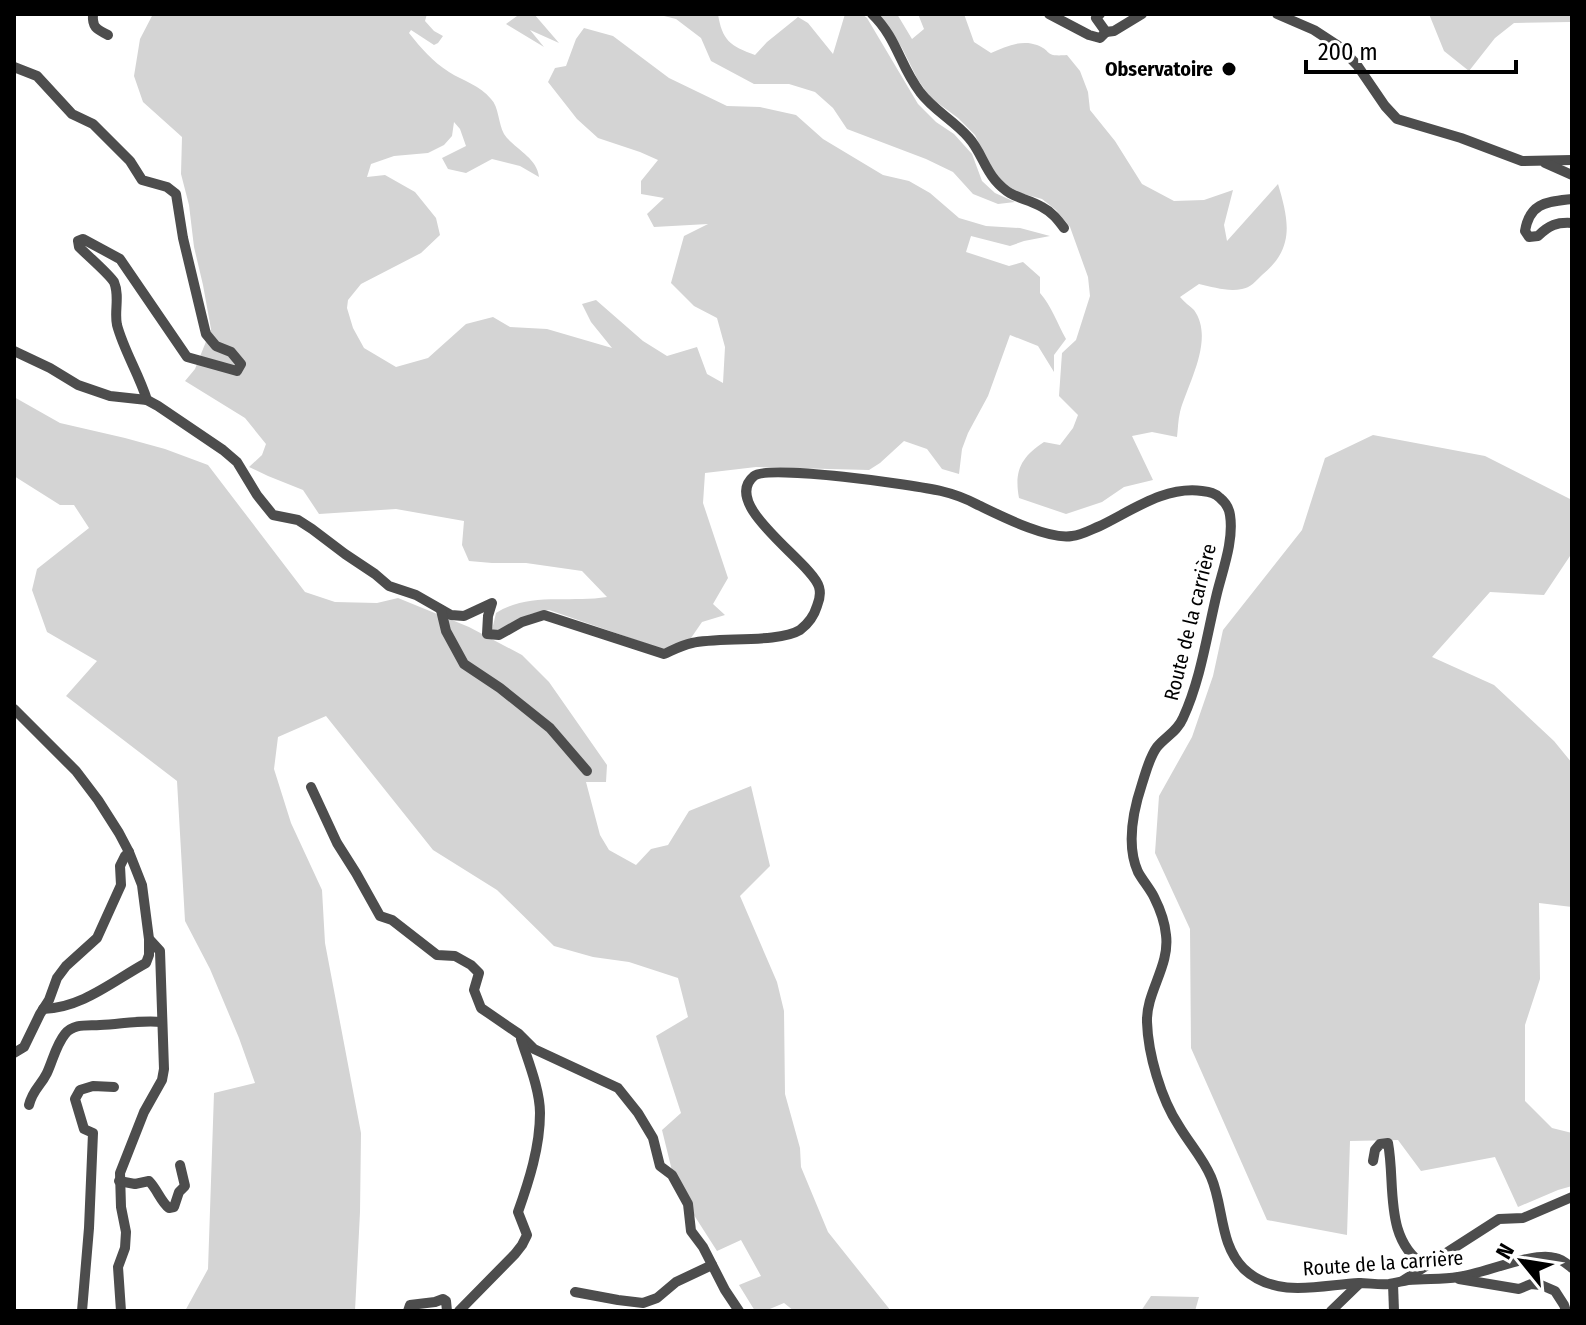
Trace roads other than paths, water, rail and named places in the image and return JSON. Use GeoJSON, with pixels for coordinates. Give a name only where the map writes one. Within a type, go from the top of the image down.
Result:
{"type":"FeatureCollection","features":[{"type":"Feature","properties":{"kind":"street"},"geometry":{"type":"LineString","coordinates":[[93,14],[92,24],[108,35]]}},
{"type":"Feature","properties":{"kind":"street"},"geometry":{"type":"LineString","coordinates":[[872,14],[889,33],[918,91],[971,140],[997,182],[1019,198],[1042,206],[1064,228]]}},
{"type":"Feature","properties":{"kind":"street"},"geometry":{"type":"LineString","coordinates":[[1049,14],[1100,38],[1142,14]]}},
{"type":"Feature","properties":{"kind":"street"},"geometry":{"type":"LineString","coordinates":[[1100,14],[1096,18],[1106,32]]}},
{"type":"Feature","properties":{"kind":"street"},"geometry":{"type":"LineString","coordinates":[[1277,14],[1314,30],[1340,47],[1397,119],[1522,161],[1572,160]]}},
{"type":"Feature","properties":{"kind":"street"},"geometry":{"type":"LineString","coordinates":[[14,67],[37,76],[72,114],[93,124],[130,161],[142,180],[167,187],[176,194],[206,334],[216,346],[231,352],[241,364],[237,371],[187,357],[120,259],[83,239],[78,241],[79,247],[113,281],[117,302],[116,322],[147,400]]}},
{"type":"Feature","properties":{"kind":"street"},"geometry":{"type":"LineString","coordinates":[[1541,161],[1572,175]]}},
{"type":"Feature","properties":{"kind":"street"},"geometry":{"type":"LineString","coordinates":[[1572,199],[1538,205],[1531,212],[1525,231],[1529,237],[1538,236],[1547,227],[1560,222],[1572,223]]}},
{"type":"Feature","properties":{"kind":"street"},"geometry":{"type":"LineString","coordinates":[[14,351],[78,385],[110,396],[147,400],[223,450],[237,462],[273,515],[298,520],[389,586],[416,595],[441,610],[446,631],[464,664],[550,728],[587,771]]}},
{"type":"Feature","properties":{"kind":"street","name":"Route de la carrière"},"geometry":{"type":"LineString","coordinates":[[441,610],[464,616],[492,603],[487,634],[499,635],[522,622],[544,615],[664,654],[689,643],[782,637],[798,632],[811,620],[821,594],[809,571],[751,511],[746,499],[748,485],[754,476],[765,472],[855,478],[942,491],[1027,526],[1070,537],[1176,490],[1216,493],[1225,502],[1230,515],[1230,540],[1197,678],[1185,715],[1177,731],[1158,745],[1134,809],[1133,853],[1139,873],[1154,896],[1167,939],[1165,961],[1147,1013],[1148,1037],[1174,1120],[1211,1177],[1227,1243],[1245,1270],[1259,1280],[1281,1287],[1310,1288],[1449,1278],[1541,1256],[1557,1258],[1572,1268]]}},
{"type":"Feature","properties":{"kind":"street"},"geometry":{"type":"LineString","coordinates":[[14,709],[76,771],[98,800],[129,852],[142,885],[149,939],[146,963],[75,1004],[43,1009]]}},
{"type":"Feature","properties":{"kind":"street"},"geometry":{"type":"LineString","coordinates":[[311,787],[337,843],[380,916],[392,920],[437,955],[455,956],[471,965],[479,973],[474,990],[481,1008],[519,1034],[534,1049],[618,1088],[653,1138],[660,1166],[672,1175],[688,1204],[691,1231],[739,1311]]}},
{"type":"Feature","properties":{"kind":"street"},"geometry":{"type":"LineString","coordinates":[[14,1053],[24,1047],[57,978],[97,938],[121,885],[120,866],[129,852]]}},
{"type":"Feature","properties":{"kind":"street"},"geometry":{"type":"LineString","coordinates":[[121,1311],[118,1267],[125,1248],[126,1232],[119,1181],[124,1159],[162,1080],[164,1069],[160,951],[149,939]]}},
{"type":"Feature","properties":{"kind":"street"},"geometry":{"type":"LineString","coordinates":[[29,1105],[32,1093],[47,1072],[67,1031],[84,1024],[162,1022]]}},
{"type":"Feature","properties":{"kind":"street"},"geometry":{"type":"LineString","coordinates":[[459,1311],[515,1254],[527,1235],[518,1212],[537,1145],[540,1110],[519,1034]]}},
{"type":"Feature","properties":{"kind":"street"},"geometry":{"type":"LineString","coordinates":[[82,1311],[93,1133],[84,1129],[75,1099],[80,1090],[93,1086],[114,1087]]}},
{"type":"Feature","properties":{"kind":"street"},"geometry":{"type":"LineString","coordinates":[[1373,1161],[1375,1150],[1380,1144],[1388,1143],[1397,1228],[1403,1244],[1425,1266]]}},
{"type":"Feature","properties":{"kind":"street"},"geometry":{"type":"LineString","coordinates":[[119,1181],[135,1184],[149,1181],[165,1206],[174,1207],[179,1192],[185,1186],[180,1165]]}},
{"type":"Feature","properties":{"kind":"street"},"geometry":{"type":"LineString","coordinates":[[1394,1311],[1398,1282],[1499,1219],[1523,1218],[1572,1197]]}},
{"type":"Feature","properties":{"kind":"street"},"geometry":{"type":"LineString","coordinates":[[575,1292],[643,1303],[657,1298],[676,1282],[712,1265]]}},
{"type":"Feature","properties":{"kind":"street"},"geometry":{"type":"LineString","coordinates":[[1449,1278],[1519,1289],[1531,1284],[1541,1285],[1555,1291],[1566,1311]]}},
{"type":"Feature","properties":{"kind":"street"},"geometry":{"type":"LineString","coordinates":[[1331,1311],[1360,1283]]}},
{"type":"Feature","properties":{"kind":"street"},"geometry":{"type":"LineString","coordinates":[[408,1311],[410,1305],[443,1299],[447,1311]]}},
{"type":"Feature","properties":{"kind":"place","name":"Observatoire"},"geometry":{"type":"Point","coordinates":[1229,69]}}]}
